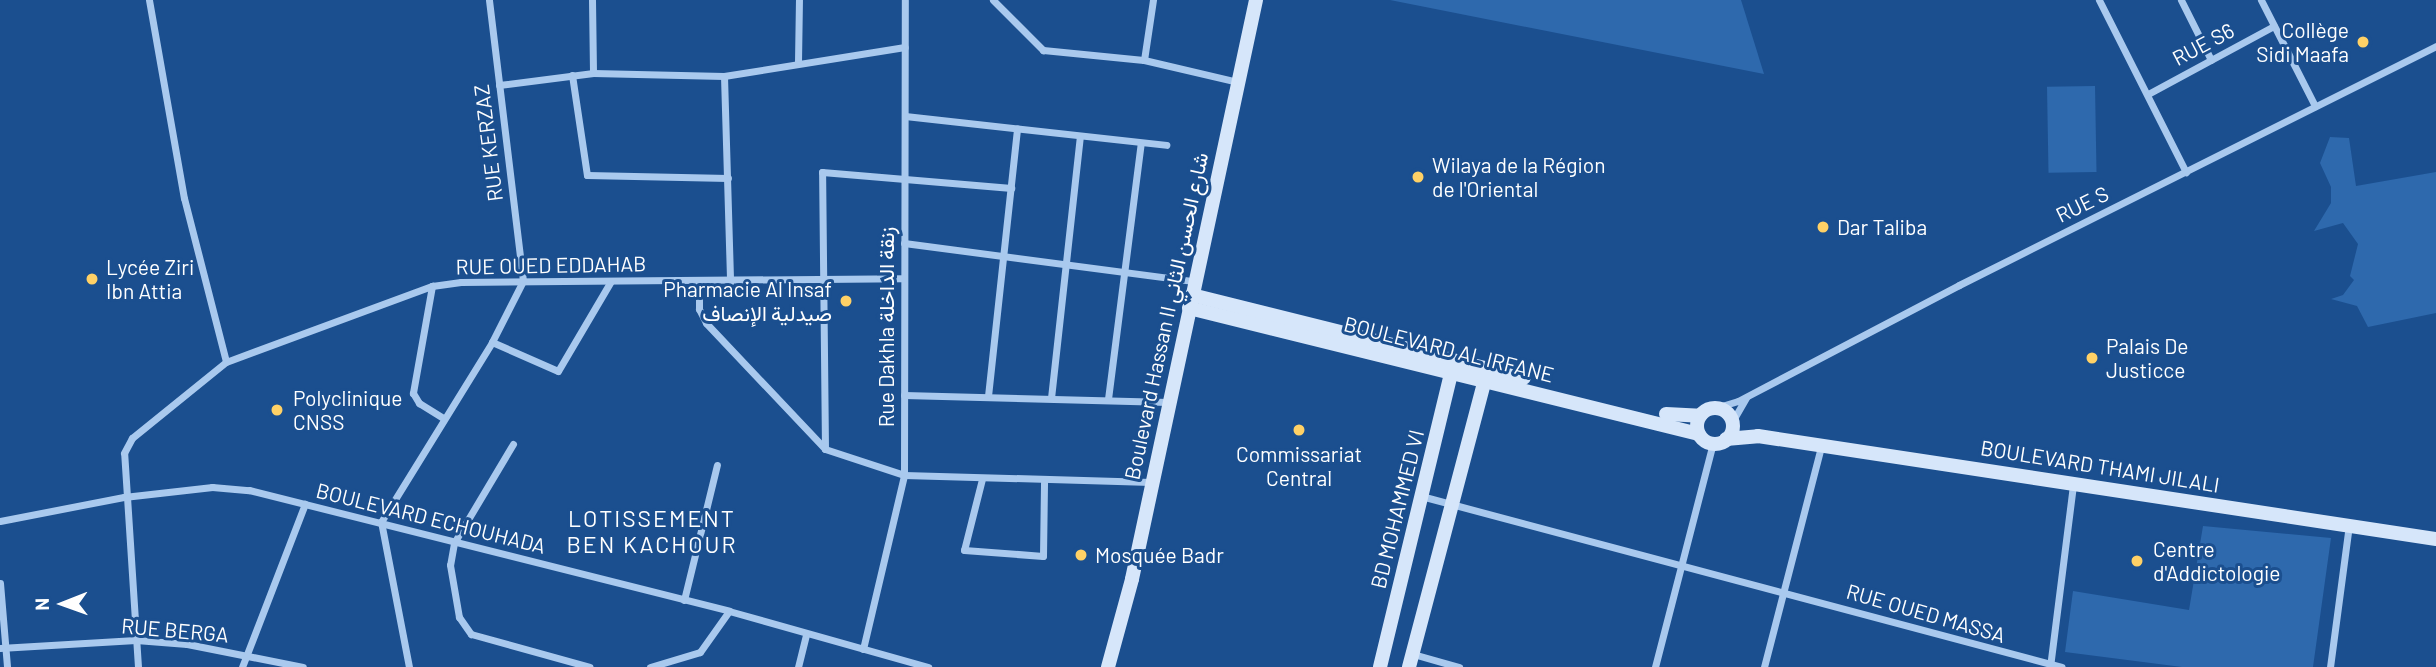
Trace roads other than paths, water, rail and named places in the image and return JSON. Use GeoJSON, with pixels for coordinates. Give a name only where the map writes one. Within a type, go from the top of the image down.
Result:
{"type":"FeatureCollection","features":[{"type":"Feature","properties":{"kind":"street"},"geometry":{"type":"LineString","coordinates":[[149,0],[184,198],[226,362]]}},
{"type":"Feature","properties":{"kind":"street","name":"RUE KERZAZ"},"geometry":{"type":"LineString","coordinates":[[489,0],[523,281]]}},
{"type":"Feature","properties":{"kind":"street"},"geometry":{"type":"LineString","coordinates":[[592,0],[593,73]]}},
{"type":"Feature","properties":{"kind":"street"},"geometry":{"type":"LineString","coordinates":[[798,62],[799,0]]}},
{"type":"Feature","properties":{"kind":"street","name":"Rue Dakhla زنقة الداخلة"},"geometry":{"type":"LineString","coordinates":[[863,649],[904,475],[905,0]]}},
{"type":"Feature","properties":{"kind":"street"},"geometry":{"type":"LineString","coordinates":[[993,0],[1043,50],[1144,60],[1238,82]]}},
{"type":"Feature","properties":{"kind":"street"},"geometry":{"type":"LineString","coordinates":[[1144,60],[1153,0]]}},
{"type":"Feature","properties":{"kind":"street","name":"Boulevard Hassan II شارع الحسن الثاني"},"geometry":{"type":"LineString","coordinates":[[1108,667],[1256,0]]}},
{"type":"Feature","properties":{"kind":"street"},"geometry":{"type":"LineString","coordinates":[[2099,0],[2186,172]]}},
{"type":"Feature","properties":{"kind":"street"},"geometry":{"type":"LineString","coordinates":[[2181,0],[2211,60]]}},
{"type":"Feature","properties":{"kind":"street"},"geometry":{"type":"LineString","coordinates":[[2261,0],[2315,106]]}},
{"type":"Feature","properties":{"kind":"street","name":"RUE S6"},"geometry":{"type":"LineString","coordinates":[[2148,94],[2274,26]]}},
{"type":"Feature","properties":{"kind":"street","name":"RUE S"},"geometry":{"type":"LineString","coordinates":[[1715,408],[1746,397],[2436,46]]}},
{"type":"Feature","properties":{"kind":"street"},"geometry":{"type":"LineString","coordinates":[[499,85],[593,73],[724,76],[798,62],[905,47]]}},
{"type":"Feature","properties":{"kind":"street"},"geometry":{"type":"LineString","coordinates":[[572,75],[587,175],[728,178]]}},
{"type":"Feature","properties":{"kind":"street"},"geometry":{"type":"LineString","coordinates":[[724,76],[730,282]]}},
{"type":"Feature","properties":{"kind":"street"},"geometry":{"type":"LineString","coordinates":[[905,116],[1166,145]]}},
{"type":"Feature","properties":{"kind":"street"},"geometry":{"type":"LineString","coordinates":[[988,396],[1017,129]]}},
{"type":"Feature","properties":{"kind":"street"},"geometry":{"type":"LineString","coordinates":[[1051,398],[1063,263],[1080,137]]}},
{"type":"Feature","properties":{"kind":"street"},"geometry":{"type":"LineString","coordinates":[[1108,399],[1141,143]]}},
{"type":"Feature","properties":{"kind":"street"},"geometry":{"type":"LineString","coordinates":[[825,449],[823,170],[904,180],[1011,188]]}},
{"type":"Feature","properties":{"kind":"street"},"geometry":{"type":"LineString","coordinates":[[904,243],[1125,272],[1192,295]]}},
{"type":"Feature","properties":{"kind":"street","name":"RUE OUED EDDAHAB"},"geometry":{"type":"LineString","coordinates":[[138,667],[124,496],[124,453],[132,438],[226,362],[432,286],[523,281],[730,282],[904,278]]}},
{"type":"Feature","properties":{"kind":"street"},"geometry":{"type":"LineString","coordinates":[[409,667],[381,522],[492,342],[523,281]]}},
{"type":"Feature","properties":{"kind":"street"},"geometry":{"type":"LineString","coordinates":[[492,342],[558,371],[611,281]]}},
{"type":"Feature","properties":{"kind":"street"},"geometry":{"type":"LineString","coordinates":[[699,282],[699,309],[706,323],[825,449],[904,475],[1150,482]]}},
{"type":"Feature","properties":{"kind":"street"},"geometry":{"type":"LineString","coordinates":[[432,286],[413,393],[419,403],[443,418]]}},
{"type":"Feature","properties":{"kind":"street","name":"BOULEVARD AL IRFANE"},"geometry":{"type":"LineString","coordinates":[[1192,295],[1453,366],[1670,414],[1700,416]]}},
{"type":"Feature","properties":{"kind":"street","name":"BD MOHAMMED VI"},"geometry":{"type":"LineString","coordinates":[[1380,667],[1453,366]]}},
{"type":"Feature","properties":{"kind":"street"},"geometry":{"type":"LineString","coordinates":[[1459,667],[1411,660],[1487,374]]}},
{"type":"Feature","properties":{"kind":"street","name":"BOULEVARD AL IRFANE"},"geometry":{"type":"LineString","coordinates":[[1487,374],[1699,434]]}},
{"type":"Feature","properties":{"kind":"street"},"geometry":{"type":"LineString","coordinates":[[904,394],[1168,402]]}},
{"type":"Feature","properties":{"kind":"street"},"geometry":{"type":"LineString","coordinates":[[1655,667],[1720,441],[1746,397]]}},
{"type":"Feature","properties":{"kind":"street"},"geometry":{"type":"LineString","coordinates":[[1715,408],[1727,414],[1732,423],[1758,436],[1720,441],[1699,434],[1700,416],[1715,408]]}},
{"type":"Feature","properties":{"kind":"street","name":"BOULEVARD THAMI JILALI"},"geometry":{"type":"LineString","coordinates":[[1758,436],[2436,539]]}},
{"type":"Feature","properties":{"kind":"street"},"geometry":{"type":"LineString","coordinates":[[513,444],[454,543],[454,591],[466,631],[590,667]]}},
{"type":"Feature","properties":{"kind":"street"},"geometry":{"type":"LineString","coordinates":[[1763,667],[1821,446]]}},
{"type":"Feature","properties":{"kind":"street"},"geometry":{"type":"LineString","coordinates":[[684,600],[717,465]]}},
{"type":"Feature","properties":{"kind":"street"},"geometry":{"type":"LineString","coordinates":[[982,479],[964,550],[1043,556],[1044,480]]}},
{"type":"Feature","properties":{"kind":"street"},"geometry":{"type":"LineString","coordinates":[[2050,666],[2073,483]]}},
{"type":"Feature","properties":{"kind":"street","name":"BOULEVARD ECHOUHADA"},"geometry":{"type":"LineString","coordinates":[[0,521],[124,496],[232,488],[381,522],[454,543],[729,611],[806,636],[926,667]]}},
{"type":"Feature","properties":{"kind":"street","name":"RUE OUED MASSA"},"geometry":{"type":"LineString","coordinates":[[1421,496],[1782,591],[2050,666],[2062,667]]}},
{"type":"Feature","properties":{"kind":"street"},"geometry":{"type":"LineString","coordinates":[[242,667],[305,504]]}},
{"type":"Feature","properties":{"kind":"street"},"geometry":{"type":"LineString","coordinates":[[2330,667],[2350,525]]}},
{"type":"Feature","properties":{"kind":"street"},"geometry":{"type":"LineString","coordinates":[[0,583],[3,648],[7,667]]}},
{"type":"Feature","properties":{"kind":"street"},"geometry":{"type":"LineString","coordinates":[[650,667],[700,652],[729,611]]}},
{"type":"Feature","properties":{"kind":"street"},"geometry":{"type":"LineString","coordinates":[[798,667],[806,636]]}},
{"type":"Feature","properties":{"kind":"street","name":"RUE BERGA"},"geometry":{"type":"LineString","coordinates":[[3,648],[136,640],[248,654],[303,667]]}},
{"type":"Feature","properties":{"kind":"street","name":"Boulevard Hassan II شارع الحسن الثاني"},"geometry":{"type":"LineString","coordinates":[[1116,640],[1120,667]]}},
{"type":"Feature","properties":{"kind":"place","name":"Collège Sidi Maafa"},"geometry":{"type":"Point","coordinates":[2363,42]}},
{"type":"Feature","properties":{"kind":"place","name":"Wilaya de la Région de l'Oriental"},"geometry":{"type":"Point","coordinates":[1418,177]}},
{"type":"Feature","properties":{"kind":"place","name":"Dar Taliba"},"geometry":{"type":"Point","coordinates":[1823,227]}},
{"type":"Feature","properties":{"kind":"place","name":"Lycée Ziri Ibn Attia"},"geometry":{"type":"Point","coordinates":[92,279]}},
{"type":"Feature","properties":{"kind":"place","name":"Pharmacie Al Insaf صيدلية الإنصاف"},"geometry":{"type":"Point","coordinates":[846,301]}},
{"type":"Feature","properties":{"kind":"place","name":"Palais De Justicce"},"geometry":{"type":"Point","coordinates":[2092,358]}},
{"type":"Feature","properties":{"kind":"place","name":"Polyclinique CNSS"},"geometry":{"type":"Point","coordinates":[277,410]}},
{"type":"Feature","properties":{"kind":"place","name":"Commissariat Central"},"geometry":{"type":"Point","coordinates":[1299,430]}},
{"type":"Feature","properties":{"kind":"place","name":"Mosquée Badr"},"geometry":{"type":"Point","coordinates":[1081,555]}},
{"type":"Feature","properties":{"kind":"place","name":"Centre d'Addictologie"},"geometry":{"type":"Point","coordinates":[2137,561]}},
{"type":"Feature","properties":{"kind":"district","name":"LOTISSEMENT BEN KACHOUR"},"geometry":{"type":"Point","coordinates":[652,531]}}]}
